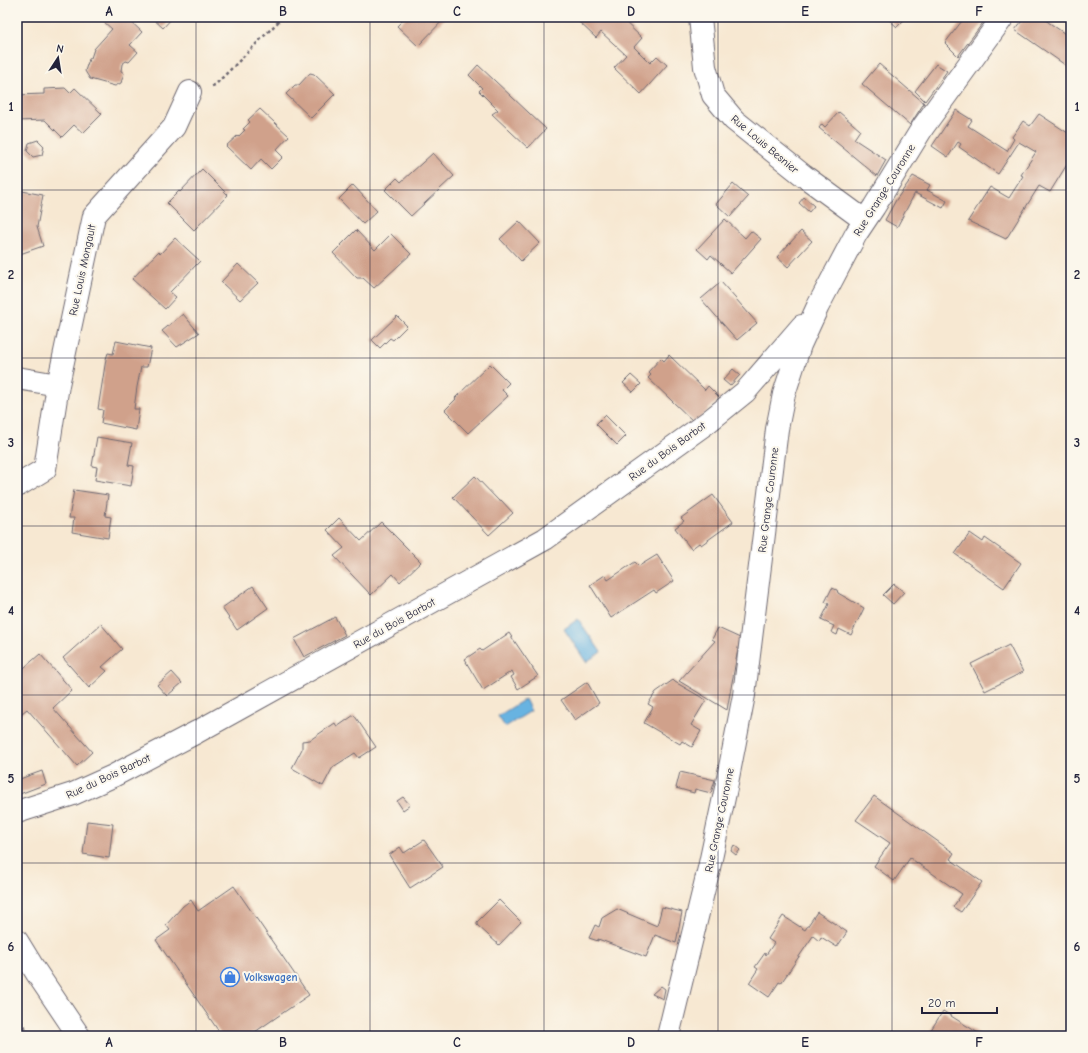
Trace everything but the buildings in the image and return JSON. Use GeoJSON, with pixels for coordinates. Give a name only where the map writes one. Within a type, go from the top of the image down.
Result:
{"type":"FeatureCollection","features":[{"type":"Feature","properties":{"kind":"street","name":"Rue Louis Besnier"},"geometry":{"type":"LineString","coordinates":[[700,17],[706,67],[713,95],[734,120],[804,176],[864,220]]}},
{"type":"Feature","properties":{"kind":"street","name":"Rue Grange Couronne"},"geometry":{"type":"LineString","coordinates":[[668,1036],[709,868],[726,788],[742,703],[777,429],[784,394],[800,345],[818,306],[864,220],[874,208],[923,127],[1003,17]]}},
{"type":"Feature","properties":{"kind":"street","name":"Rue Louis Mongault"},"geometry":{"type":"LineString","coordinates":[[17,486],[45,469],[58,385],[94,216],[174,127],[190,92]]}},
{"type":"Feature","properties":{"kind":"street","name":"Rue du Bois Barbot"},"geometry":{"type":"LineString","coordinates":[[17,812],[73,794],[120,772],[197,732],[545,539],[701,427],[745,392],[818,306]]}},
{"type":"Feature","properties":{"kind":"street"},"geometry":{"type":"LineString","coordinates":[[17,378],[58,385]]}},
{"type":"Feature","properties":{"kind":"street"},"geometry":{"type":"LineString","coordinates":[[745,392],[773,391],[784,394]]}},
{"type":"Feature","properties":{"kind":"street"},"geometry":{"type":"LineString","coordinates":[[17,941],[79,1036]]}},
{"type":"Feature","properties":{"kind":"path"},"geometry":{"type":"LineString","coordinates":[[190,92],[215,85],[283,17]]}},
{"type":"Feature","properties":{"kind":"path"},"geometry":{"type":"LineString","coordinates":[[17,1016],[30,1036]]}},
{"type":"Feature","properties":{"kind":"water"},"geometry":{"type":"Polygon","coordinates":[[[578,619],[601,652],[586,662],[564,629],[578,619]]]}},
{"type":"Feature","properties":{"kind":"water"},"geometry":{"type":"Polygon","coordinates":[[[525,699],[531,711],[505,727],[498,716],[525,699]]]}},
{"type":"Feature","properties":{"kind":"place","name":"Volkswagen"},"geometry":{"type":"Point","coordinates":[230,977]}}]}
